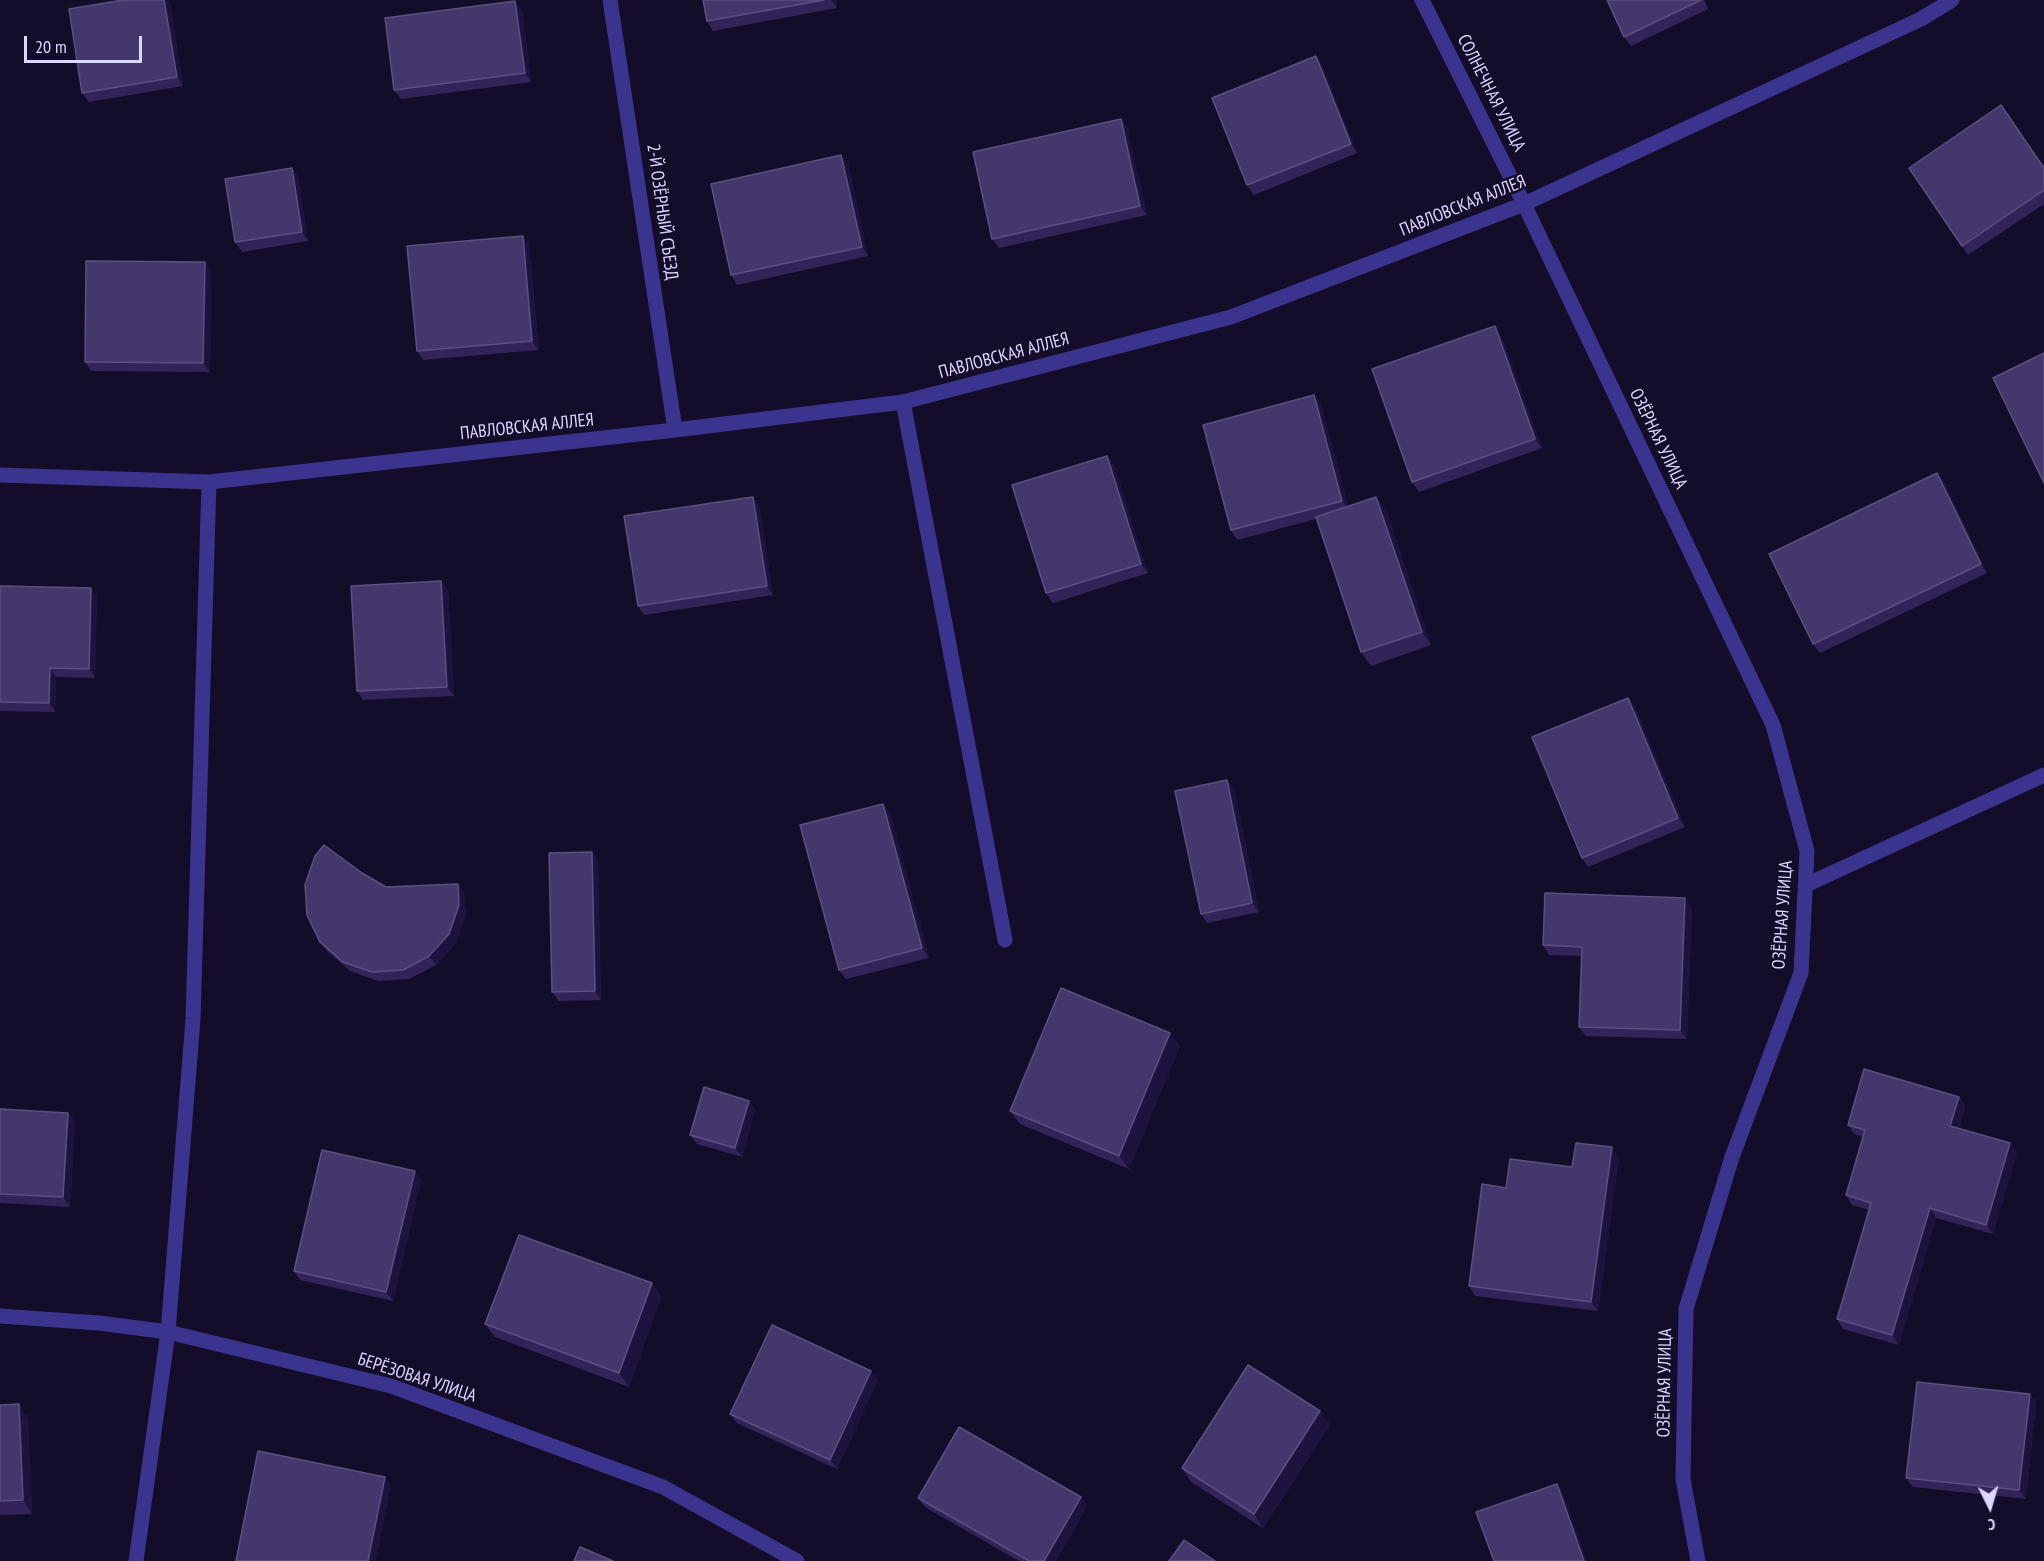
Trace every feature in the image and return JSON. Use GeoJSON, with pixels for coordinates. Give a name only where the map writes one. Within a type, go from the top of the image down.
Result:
{"type":"FeatureCollection","features":[{"type":"Feature","properties":{"kind":"street","name":"2-Й ОЗЁРНЫЙ СЪЕЗД"},"geometry":{"type":"LineString","coordinates":[[610,0],[675,430]]}},
{"type":"Feature","properties":{"kind":"street","name":"СОЛНЕЧНАЯ УЛИЦА"},"geometry":{"type":"LineString","coordinates":[[1422,0],[1524,204]]}},
{"type":"Feature","properties":{"kind":"street","name":"ПАВЛОВСКАЯ АЛЛЕЯ"},"geometry":{"type":"LineString","coordinates":[[0,475],[209,482],[903,402],[1231,317],[1524,204],[1921,19],[1952,0]]}},
{"type":"Feature","properties":{"kind":"street","name":"ОЗЁРНАЯ УЛИЦА"},"geometry":{"type":"LineString","coordinates":[[1524,204],[1773,725],[1807,850],[1801,973],[1732,1157],[1686,1309],[1683,1479],[1698,1561]]}},
{"type":"Feature","properties":{"kind":"street"},"geometry":{"type":"LineString","coordinates":[[903,402],[1005,940]]}},
{"type":"Feature","properties":{"kind":"street"},"geometry":{"type":"LineString","coordinates":[[136,1561],[168,1332],[193,1019],[209,482]]}},
{"type":"Feature","properties":{"kind":"street"},"geometry":{"type":"LineString","coordinates":[[1806,885],[2044,775]]}},
{"type":"Feature","properties":{"kind":"street","name":"БЕРЁЗОВАЯ УЛИЦА"},"geometry":{"type":"LineString","coordinates":[[0,1316],[99,1323],[168,1332],[391,1386],[663,1487],[796,1561]]}},
{"type":"Feature","properties":{"kind":"building"},"geometry":{"type":"Polygon","coordinates":[[[123,0],[164,0],[177,77],[82,93],[69,9],[123,0]]]}},
{"type":"Feature","properties":{"kind":"building"},"geometry":{"type":"Polygon","coordinates":[[[703,0],[824,0],[707,21],[703,0]]]}},
{"type":"Feature","properties":{"kind":"building"},"geometry":{"type":"Polygon","coordinates":[[[1607,0],[1701,0],[1624,37],[1607,0]]]}},
{"type":"Feature","properties":{"kind":"building"},"geometry":{"type":"Polygon","coordinates":[[[515,1],[525,73],[394,90],[385,18],[515,1]]]}},
{"type":"Feature","properties":{"kind":"building"},"geometry":{"type":"Polygon","coordinates":[[[1316,56],[1351,144],[1247,185],[1212,98],[1316,56]]]}},
{"type":"Feature","properties":{"kind":"building"},"geometry":{"type":"Polygon","coordinates":[[[2001,105],[2044,168],[2044,190],[1962,246],[1909,168],[2001,105]]]}},
{"type":"Feature","properties":{"kind":"building"},"geometry":{"type":"Polygon","coordinates":[[[1121,119],[1140,206],[992,239],[973,152],[1121,119]]]}},
{"type":"Feature","properties":{"kind":"building"},"geometry":{"type":"Polygon","coordinates":[[[841,155],[862,247],[731,275],[711,184],[841,155]]]}},
{"type":"Feature","properties":{"kind":"building"},"geometry":{"type":"Polygon","coordinates":[[[292,168],[302,232],[235,242],[225,179],[292,168]]]}},
{"type":"Feature","properties":{"kind":"building"},"geometry":{"type":"Polygon","coordinates":[[[523,236],[532,341],[417,351],[407,246],[523,236]]]}},
{"type":"Feature","properties":{"kind":"building"},"geometry":{"type":"Polygon","coordinates":[[[86,261],[205,262],[203,363],[85,362],[86,261]]]}},
{"type":"Feature","properties":{"kind":"building"},"geometry":{"type":"Polygon","coordinates":[[[1495,326],[1535,439],[1412,482],[1372,369],[1495,326]]]}},
{"type":"Feature","properties":{"kind":"building"},"geometry":{"type":"Polygon","coordinates":[[[2044,353],[2044,483],[1993,378],[2044,353]]]}},
{"type":"Feature","properties":{"kind":"building"},"geometry":{"type":"Polygon","coordinates":[[[1314,395],[1342,501],[1231,530],[1203,425],[1314,395]]]}},
{"type":"Feature","properties":{"kind":"building"},"geometry":{"type":"Polygon","coordinates":[[[1107,456],[1141,564],[1046,593],[1012,485],[1107,456]]]}},
{"type":"Feature","properties":{"kind":"building"},"geometry":{"type":"Polygon","coordinates":[[[1937,473],[1981,564],[1813,644],[1769,554],[1937,473]]]}},
{"type":"Feature","properties":{"kind":"building"},"geometry":{"type":"Polygon","coordinates":[[[753,497],[767,586],[638,606],[624,516],[753,497]]]}},
{"type":"Feature","properties":{"kind":"building"},"geometry":{"type":"Polygon","coordinates":[[[1376,497],[1422,632],[1361,652],[1316,517],[1376,497]]]}},
{"type":"Feature","properties":{"kind":"building"},"geometry":{"type":"Polygon","coordinates":[[[441,581],[447,687],[357,691],[351,586],[441,581]]]}},
{"type":"Feature","properties":{"kind":"building"},"geometry":{"type":"Polygon","coordinates":[[[0,586],[91,588],[89,669],[50,668],[49,703],[0,702],[0,586]]]}},
{"type":"Feature","properties":{"kind":"building"},"geometry":{"type":"Polygon","coordinates":[[[1628,698],[1678,818],[1582,858],[1532,737],[1628,698]]]}},
{"type":"Feature","properties":{"kind":"building"},"geometry":{"type":"Polygon","coordinates":[[[1227,780],[1252,903],[1201,914],[1175,791],[1227,780]]]}},
{"type":"Feature","properties":{"kind":"building"},"geometry":{"type":"Polygon","coordinates":[[[883,804],[922,948],[839,970],[800,825],[883,804]]]}},
{"type":"Feature","properties":{"kind":"building"},"geometry":{"type":"Polygon","coordinates":[[[324,845],[362,873],[386,887],[458,884],[459,905],[449,934],[429,956],[403,970],[372,972],[343,962],[320,942],[307,915],[305,885],[315,856],[324,845]]]}},
{"type":"Feature","properties":{"kind":"building"},"geometry":{"type":"Polygon","coordinates":[[[592,852],[595,991],[552,992],[549,853],[592,852]]]}},
{"type":"Feature","properties":{"kind":"building"},"geometry":{"type":"Polygon","coordinates":[[[1545,893],[1685,898],[1680,1030],[1579,1027],[1582,947],[1543,945],[1545,893]]]}},
{"type":"Feature","properties":{"kind":"building"},"geometry":{"type":"Polygon","coordinates":[[[1061,988],[1170,1033],[1119,1156],[1010,1111],[1061,988]]]}},
{"type":"Feature","properties":{"kind":"building"},"geometry":{"type":"Polygon","coordinates":[[[1864,1069],[1959,1097],[1950,1126],[2010,1143],[1986,1225],[1930,1208],[1892,1335],[1837,1319],[1871,1203],[1846,1195],[1865,1130],[1848,1125],[1864,1069]]]}},
{"type":"Feature","properties":{"kind":"building"},"geometry":{"type":"Polygon","coordinates":[[[704,1087],[749,1101],[735,1148],[690,1135],[704,1087]]]}},
{"type":"Feature","properties":{"kind":"building"},"geometry":{"type":"Polygon","coordinates":[[[0,1109],[68,1113],[63,1197],[0,1194],[0,1109]]]}},
{"type":"Feature","properties":{"kind":"building"},"geometry":{"type":"Polygon","coordinates":[[[1576,1143],[1612,1147],[1591,1302],[1469,1286],[1482,1184],[1506,1188],[1510,1159],[1572,1167],[1576,1143]]]}},
{"type":"Feature","properties":{"kind":"building"},"geometry":{"type":"Polygon","coordinates":[[[322,1150],[415,1171],[386,1292],[294,1271],[322,1150]]]}},
{"type":"Feature","properties":{"kind":"building"},"geometry":{"type":"Polygon","coordinates":[[[519,1235],[652,1283],[619,1373],[485,1324],[519,1235]]]}},
{"type":"Feature","properties":{"kind":"building"},"geometry":{"type":"Polygon","coordinates":[[[772,1325],[871,1371],[830,1460],[730,1414],[772,1325]]]}},
{"type":"Feature","properties":{"kind":"building"},"geometry":{"type":"Polygon","coordinates":[[[1248,1365],[1320,1411],[1254,1514],[1182,1468],[1248,1365]]]}},
{"type":"Feature","properties":{"kind":"building"},"geometry":{"type":"Polygon","coordinates":[[[1917,1382],[2030,1394],[2019,1490],[1906,1478],[1917,1382]]]}},
{"type":"Feature","properties":{"kind":"building"},"geometry":{"type":"Polygon","coordinates":[[[19,1404],[23,1500],[0,1501],[0,1405],[19,1404]]]}},
{"type":"Feature","properties":{"kind":"building"},"geometry":{"type":"Polygon","coordinates":[[[959,1427],[1081,1497],[1044,1561],[1029,1561],[918,1498],[959,1427]]]}},
{"type":"Feature","properties":{"kind":"building"},"geometry":{"type":"Polygon","coordinates":[[[258,1451],[385,1477],[368,1561],[236,1561],[258,1451]]]}},
{"type":"Feature","properties":{"kind":"building"},"geometry":{"type":"Polygon","coordinates":[[[1557,1484],[1584,1561],[1494,1561],[1476,1512],[1557,1484]]]}},
{"type":"Feature","properties":{"kind":"building"},"geometry":{"type":"Polygon","coordinates":[[[1184,1540],[1215,1561],[1169,1561],[1184,1540]]]}},
{"type":"Feature","properties":{"kind":"building"},"geometry":{"type":"Polygon","coordinates":[[[580,1547],[613,1561],[574,1561],[580,1547]]]}}]}
